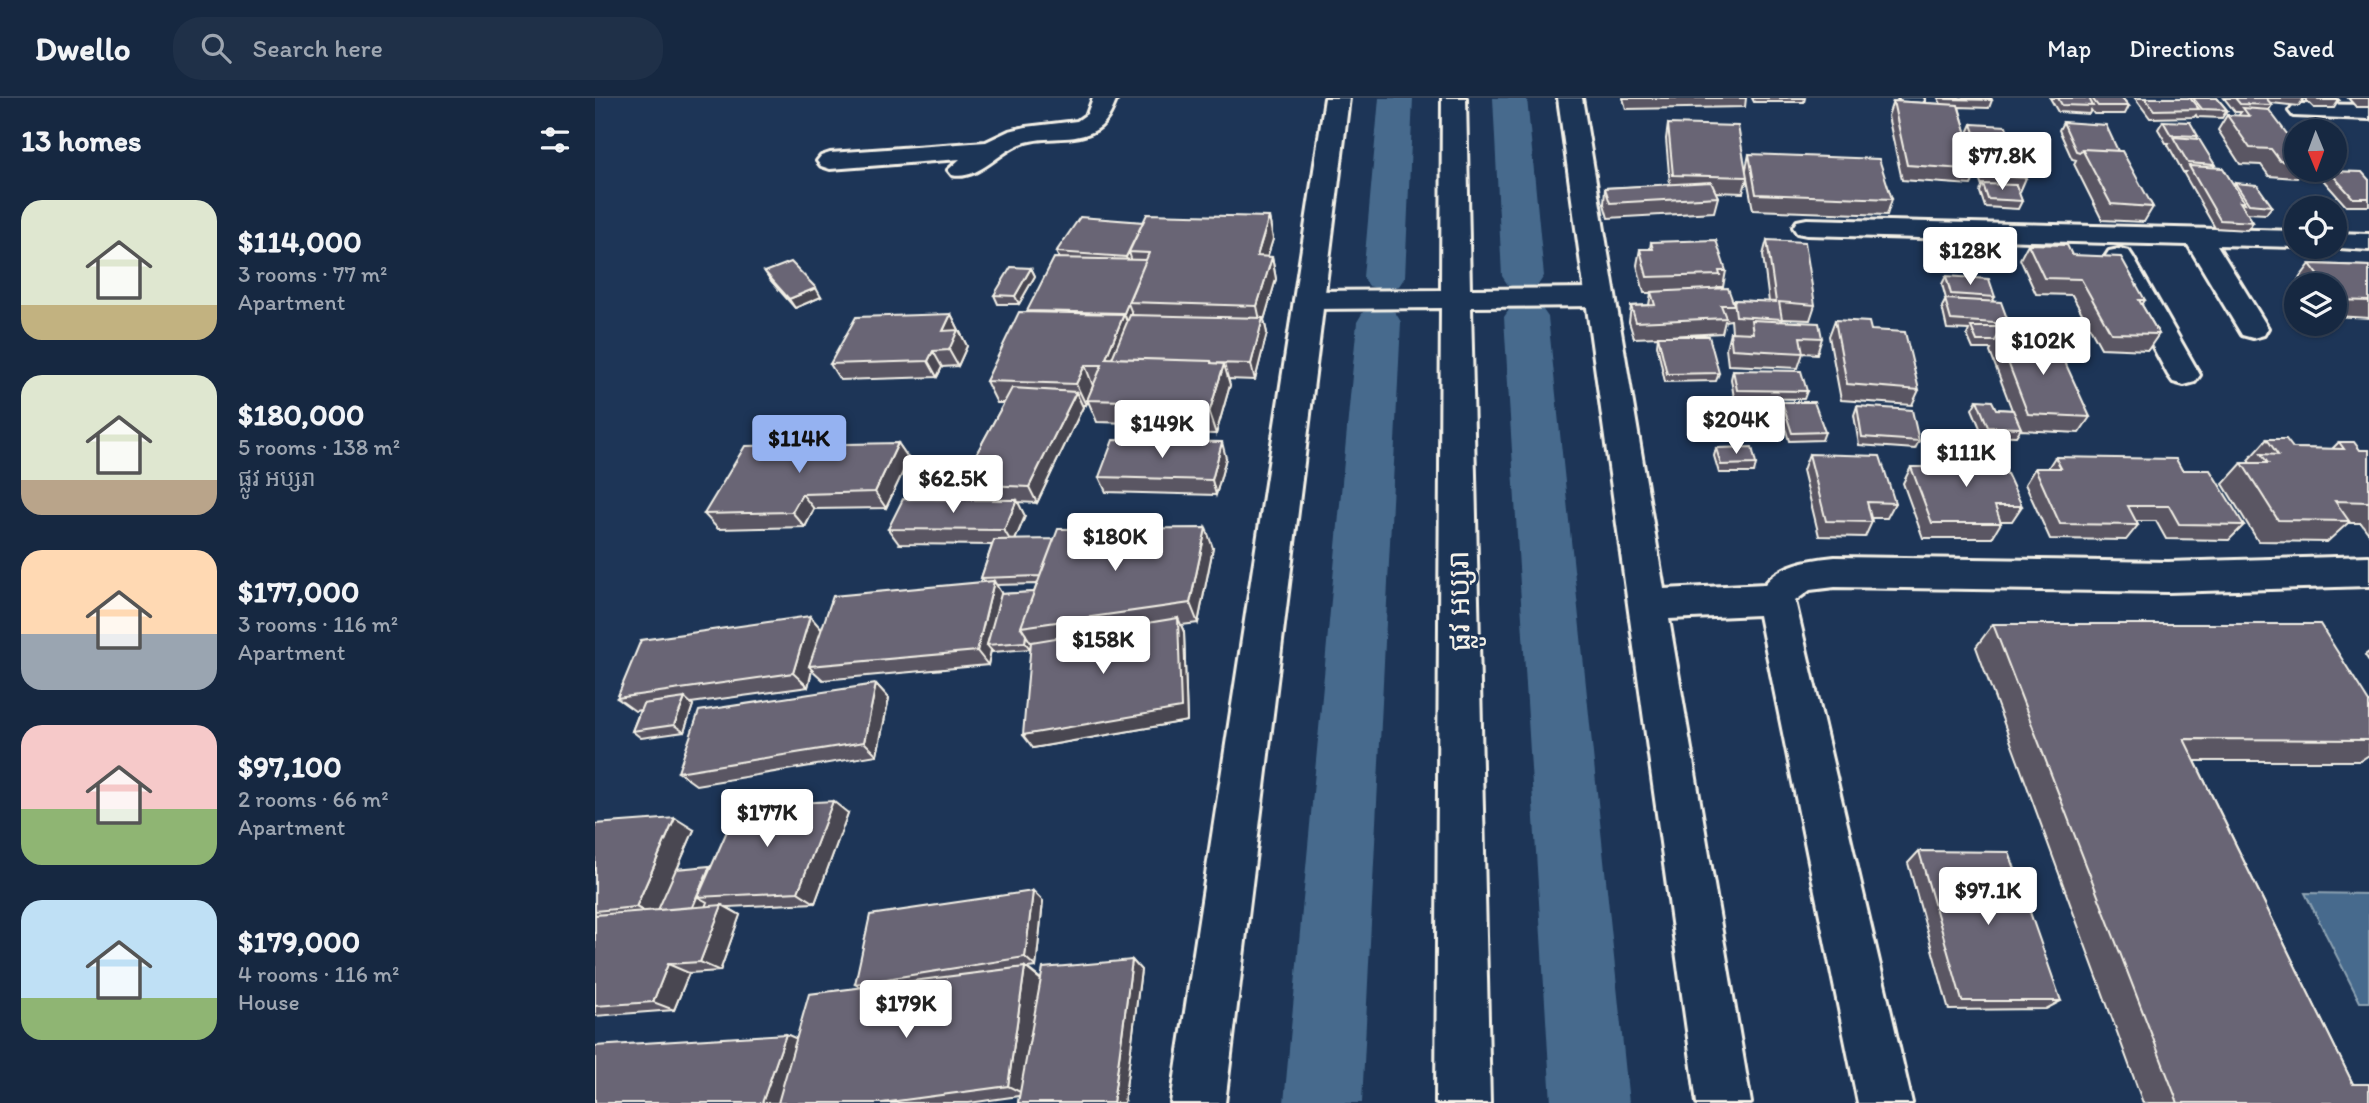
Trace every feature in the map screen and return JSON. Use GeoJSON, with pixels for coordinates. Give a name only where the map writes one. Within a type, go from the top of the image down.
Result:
{"type":"FeatureCollection","features":[{"type":"Feature","properties":{"kind":"street"},"geometry":{"type":"LineString","coordinates":[[961,170],[992,149],[1022,134],[1088,126],[1095,120],[1105,98]]}},
{"type":"Feature","properties":{"kind":"street"},"geometry":{"type":"LineString","coordinates":[[1198,1103],[1337,98]]}},
{"type":"Feature","properties":{"kind":"street","name":"ផ្លូវ អប្សរា"},"geometry":{"type":"LineString","coordinates":[[1454,98],[1464,1103]]}},
{"type":"Feature","properties":{"kind":"street"},"geometry":{"type":"LineString","coordinates":[[1570,98],[1724,1103]]}},
{"type":"Feature","properties":{"kind":"street"},"geometry":{"type":"LineString","coordinates":[[2301,111],[2369,112]]}},
{"type":"Feature","properties":{"kind":"street"},"geometry":{"type":"LineString","coordinates":[[830,161],[992,149]]}},
{"type":"Feature","properties":{"kind":"street"},"geometry":{"type":"LineString","coordinates":[[1807,227],[2284,239]]}},
{"type":"Feature","properties":{"kind":"street"},"geometry":{"type":"LineString","coordinates":[[2106,234],[2184,375]]}},
{"type":"Feature","properties":{"kind":"street"},"geometry":{"type":"LineString","coordinates":[[2197,236],[2253,328]]}},
{"type":"Feature","properties":{"kind":"street"},"geometry":{"type":"LineString","coordinates":[[2347,241],[2369,242]]}},
{"type":"Feature","properties":{"kind":"street"},"geometry":{"type":"LineString","coordinates":[[1309,300],[1600,297]]}},
{"type":"Feature","properties":{"kind":"street"},"geometry":{"type":"LineString","coordinates":[[1885,1103],[1775,599],[1784,585],[1802,576],[1835,572],[2168,577],[2369,571]]}},
{"type":"Feature","properties":{"kind":"street"},"geometry":{"type":"LineString","coordinates":[[1647,605],[1775,599]]}},
{"type":"Feature","properties":{"kind":"water"},"geometry":{"type":"Polygon","coordinates":[[[2305,893],[2369,894],[2369,1002],[2360,1002],[2305,893]]]}},
{"type":"Feature","properties":{"kind":"building"},"geometry":{"type":"Polygon","coordinates":[[[1991,98],[1992,100],[1946,99],[1991,98]]]}},
{"type":"Feature","properties":{"kind":"building"},"geometry":{"type":"Polygon","coordinates":[[[2058,98],[2089,98],[2093,106],[2062,105],[2058,98]]]}},
{"type":"Feature","properties":{"kind":"building"},"geometry":{"type":"Polygon","coordinates":[[[2092,98],[2122,98],[2129,106],[2098,106],[2092,98]]]}},
{"type":"Feature","properties":{"kind":"building"},"geometry":{"type":"Polygon","coordinates":[[[2145,98],[2190,98],[2199,109],[2154,110],[2145,98]]]}},
{"type":"Feature","properties":{"kind":"building"},"geometry":{"type":"Polygon","coordinates":[[[2193,98],[2217,98],[2227,110],[2202,109],[2193,98]]]}},
{"type":"Feature","properties":{"kind":"building"},"geometry":{"type":"Polygon","coordinates":[[[2235,98],[2266,98],[2272,105],[2240,104],[2235,98]]]}},
{"type":"Feature","properties":{"kind":"building"},"geometry":{"type":"Polygon","coordinates":[[[2317,98],[2337,98],[2339,100],[2319,100],[2317,98]]]}},
{"type":"Feature","properties":{"kind":"building"},"geometry":{"type":"Polygon","coordinates":[[[1893,101],[1958,105],[1978,170],[1907,165],[1893,101]]]}},
{"type":"Feature","properties":{"kind":"building"},"geometry":{"type":"Polygon","coordinates":[[[2243,108],[2269,110],[2284,130],[2284,161],[2280,161],[2271,149],[2250,148],[2227,115],[2249,116],[2243,108]]]}},
{"type":"Feature","properties":{"kind":"building"},"geometry":{"type":"Polygon","coordinates":[[[2163,121],[2190,122],[2198,136],[2171,135],[2163,121]]]}},
{"type":"Feature","properties":{"kind":"building"},"geometry":{"type":"Polygon","coordinates":[[[2063,122],[2106,125],[2118,151],[2076,151],[2063,122]]]}},
{"type":"Feature","properties":{"kind":"building"},"geometry":{"type":"Polygon","coordinates":[[[1668,124],[1738,126],[1747,177],[1673,175],[1668,124]]]}},
{"type":"Feature","properties":{"kind":"building"},"geometry":{"type":"Polygon","coordinates":[[[1972,124],[2006,126],[2026,178],[1990,176],[1972,124]]]}},
{"type":"Feature","properties":{"kind":"building"},"geometry":{"type":"Polygon","coordinates":[[[2173,137],[2199,139],[2215,165],[2188,163],[2173,137]]]}},
{"type":"Feature","properties":{"kind":"building"},"geometry":{"type":"Polygon","coordinates":[[[2082,149],[2122,151],[2153,207],[2111,204],[2082,149]]]}},
{"type":"Feature","properties":{"kind":"building"},"geometry":{"type":"Polygon","coordinates":[[[1749,154],[1879,159],[1892,199],[1756,194],[1749,154]]]}},
{"type":"Feature","properties":{"kind":"building"},"geometry":{"type":"Polygon","coordinates":[[[2189,166],[2223,168],[2245,203],[2240,202],[2253,222],[2220,220],[2189,166]]]}},
{"type":"Feature","properties":{"kind":"building"},"geometry":{"type":"Polygon","coordinates":[[[2347,172],[2362,172],[2369,180],[2369,198],[2353,198],[2339,182],[2347,182],[2347,172]]]}},
{"type":"Feature","properties":{"kind":"building"},"geometry":{"type":"Polygon","coordinates":[[[1711,182],[1718,197],[1610,203],[1605,188],[1711,182]]]}},
{"type":"Feature","properties":{"kind":"building"},"geometry":{"type":"Polygon","coordinates":[[[2235,183],[2257,185],[2272,206],[2249,204],[2235,183]]]}},
{"type":"Feature","properties":{"kind":"building"},"geometry":{"type":"Polygon","coordinates":[[[1983,184],[2016,185],[2022,201],[1988,199],[1983,184]]]}},
{"type":"Feature","properties":{"kind":"building"},"geometry":{"type":"Polygon","coordinates":[[[1147,214],[1269,217],[1257,256],[1272,257],[1257,306],[1128,302],[1149,253],[1129,252],[1147,214]]]}},
{"type":"Feature","properties":{"kind":"building"},"geometry":{"type":"Polygon","coordinates":[[[1080,217],[1143,222],[1126,257],[1056,252],[1080,217]]]}},
{"type":"Feature","properties":{"kind":"building"},"geometry":{"type":"Polygon","coordinates":[[[1716,240],[1726,271],[1719,271],[1720,275],[1647,277],[1640,249],[1653,249],[1651,242],[1716,240]]]}},
{"type":"Feature","properties":{"kind":"building"},"geometry":{"type":"Polygon","coordinates":[[[1767,240],[1805,242],[1815,305],[1779,302],[1782,319],[1736,316],[1734,300],[1776,302],[1767,240]]]}},
{"type":"Feature","properties":{"kind":"building"},"geometry":{"type":"Polygon","coordinates":[[[2028,244],[2067,245],[2072,255],[2121,257],[2145,300],[2139,300],[2159,334],[2111,333],[2081,279],[2044,278],[2028,244]]]}},
{"type":"Feature","properties":{"kind":"building"},"geometry":{"type":"Polygon","coordinates":[[[1054,258],[1146,260],[1124,313],[1027,311],[1054,258]]]}},
{"type":"Feature","properties":{"kind":"building"},"geometry":{"type":"Polygon","coordinates":[[[791,262],[816,288],[789,299],[765,272],[791,262]]]}},
{"type":"Feature","properties":{"kind":"building"},"geometry":{"type":"Polygon","coordinates":[[[2310,264],[2369,266],[2369,301],[2347,300],[2347,273],[2317,273],[2310,264]]]}},
{"type":"Feature","properties":{"kind":"building"},"geometry":{"type":"Polygon","coordinates":[[[1011,267],[1031,268],[1015,296],[994,295],[1011,267]]]}},
{"type":"Feature","properties":{"kind":"building"},"geometry":{"type":"Polygon","coordinates":[[[1946,276],[1989,279],[1995,297],[1951,294],[1946,276]]]}},
{"type":"Feature","properties":{"kind":"building"},"geometry":{"type":"Polygon","coordinates":[[[1728,288],[1734,305],[1721,305],[1726,318],[1636,322],[1631,306],[1655,305],[1651,292],[1728,288]]]}},
{"type":"Feature","properties":{"kind":"building"},"geometry":{"type":"Polygon","coordinates":[[[1945,299],[2001,302],[2009,324],[1951,320],[1945,299]]]}},
{"type":"Feature","properties":{"kind":"building"},"geometry":{"type":"Polygon","coordinates":[[[1019,312],[1124,314],[1106,358],[1211,361],[1224,364],[1209,413],[1161,411],[1164,402],[1087,400],[1102,365],[1085,365],[1076,384],[986,381],[1019,312]]]}},
{"type":"Feature","properties":{"kind":"building"},"geometry":{"type":"Polygon","coordinates":[[[951,314],[943,331],[958,330],[949,350],[933,351],[928,361],[830,364],[856,317],[951,314]]]}},
{"type":"Feature","properties":{"kind":"building"},"geometry":{"type":"Polygon","coordinates":[[[1130,315],[1263,318],[1251,364],[1112,358],[1130,315]]]}},
{"type":"Feature","properties":{"kind":"building"},"geometry":{"type":"Polygon","coordinates":[[[1751,320],[1819,323],[1822,338],[1800,337],[1803,353],[1732,349],[1730,332],[1753,333],[1751,320]]]}},
{"type":"Feature","properties":{"kind":"building"},"geometry":{"type":"Polygon","coordinates":[[[1835,320],[1869,322],[1871,330],[1905,332],[1919,390],[1847,384],[1835,320]]]}},
{"type":"Feature","properties":{"kind":"building"},"geometry":{"type":"Polygon","coordinates":[[[1971,327],[2001,327],[2005,336],[1998,336],[1995,341],[1977,341],[1971,327]]]}},
{"type":"Feature","properties":{"kind":"building"},"geometry":{"type":"Polygon","coordinates":[[[1658,336],[1709,336],[1719,373],[1667,374],[1658,336]]]}},
{"type":"Feature","properties":{"kind":"building"},"geometry":{"type":"Polygon","coordinates":[[[1998,336],[2054,338],[2090,417],[2028,414],[1998,336]]]}},
{"type":"Feature","properties":{"kind":"building"},"geometry":{"type":"Polygon","coordinates":[[[1733,370],[1801,371],[1807,391],[1737,390],[1733,370]]]}},
{"type":"Feature","properties":{"kind":"building"},"geometry":{"type":"Polygon","coordinates":[[[1012,388],[1076,392],[1029,487],[960,484],[1012,388]]]}},
{"type":"Feature","properties":{"kind":"building"},"geometry":{"type":"Polygon","coordinates":[[[1977,400],[1992,401],[1996,409],[2013,410],[2021,428],[1988,427],[1977,400]]]}},
{"type":"Feature","properties":{"kind":"building"},"geometry":{"type":"Polygon","coordinates":[[[1782,402],[1814,402],[1825,432],[1792,433],[1782,402]]]}},
{"type":"Feature","properties":{"kind":"building"},"geometry":{"type":"Polygon","coordinates":[[[1857,406],[1912,410],[1919,441],[1862,437],[1857,406]]]}},
{"type":"Feature","properties":{"kind":"building"},"geometry":{"type":"Polygon","coordinates":[[[2267,439],[2286,439],[2293,448],[2344,449],[2339,442],[2354,442],[2360,450],[2369,450],[2369,502],[2335,501],[2349,521],[2278,520],[2242,463],[2268,463],[2261,454],[2278,455],[2267,439]]]}},
{"type":"Feature","properties":{"kind":"building"},"geometry":{"type":"Polygon","coordinates":[[[1113,440],[1222,442],[1212,480],[1099,477],[1113,440]]]}},
{"type":"Feature","properties":{"kind":"building"},"geometry":{"type":"Polygon","coordinates":[[[898,443],[875,492],[802,494],[792,512],[704,514],[745,446],[898,443]]]}},
{"type":"Feature","properties":{"kind":"building"},"geometry":{"type":"Polygon","coordinates":[[[1752,447],[1756,464],[1721,465],[1716,448],[1752,447]]]}},
{"type":"Feature","properties":{"kind":"building"},"geometry":{"type":"Polygon","coordinates":[[[1809,454],[1880,456],[1895,503],[1867,502],[1872,522],[1826,521],[1809,454]]]}},
{"type":"Feature","properties":{"kind":"building"},"geometry":{"type":"Polygon","coordinates":[[[1935,456],[1999,456],[2022,506],[1995,506],[2001,523],[1932,523],[1911,467],[1939,467],[1935,456]]]}},
{"type":"Feature","properties":{"kind":"building"},"geometry":{"type":"Polygon","coordinates":[[[2055,457],[2176,459],[2182,470],[2210,470],[2244,525],[2179,524],[2169,506],[2128,506],[2138,525],[2060,524],[2035,468],[2061,468],[2055,457]]]}},
{"type":"Feature","properties":{"kind":"building"},"geometry":{"type":"Polygon","coordinates":[[[903,499],[1017,500],[1004,530],[888,529],[903,499]]]}},
{"type":"Feature","properties":{"kind":"building"},"geometry":{"type":"Polygon","coordinates":[[[1206,528],[1190,603],[1021,627],[1058,529],[1206,528]]]}},
{"type":"Feature","properties":{"kind":"building"},"geometry":{"type":"Polygon","coordinates":[[[1054,539],[1040,576],[981,578],[994,540],[1054,539]]]}},
{"type":"Feature","properties":{"kind":"building"},"geometry":{"type":"Polygon","coordinates":[[[994,581],[977,651],[809,666],[833,596],[994,581]]]}},
{"type":"Feature","properties":{"kind":"building"},"geometry":{"type":"Polygon","coordinates":[[[1034,592],[1021,627],[1026,635],[1025,642],[987,645],[1001,594],[1034,592]]]}},
{"type":"Feature","properties":{"kind":"building"},"geometry":{"type":"Polygon","coordinates":[[[810,616],[793,673],[617,698],[641,640],[810,616]]]}},
{"type":"Feature","properties":{"kind":"building"},"geometry":{"type":"Polygon","coordinates":[[[1178,618],[1181,708],[1023,735],[1031,642],[1178,618]]]}},
{"type":"Feature","properties":{"kind":"building"},"geometry":{"type":"Polygon","coordinates":[[[1993,624],[2320,624],[2369,702],[2369,740],[2184,739],[2353,1084],[2369,1084],[2369,1103],[2178,1103],[1993,624]]]}},
{"type":"Feature","properties":{"kind":"building"},"geometry":{"type":"Polygon","coordinates":[[[876,684],[864,742],[678,772],[699,711],[876,684]]]}},
{"type":"Feature","properties":{"kind":"building"},"geometry":{"type":"Polygon","coordinates":[[[685,698],[674,725],[632,731],[643,704],[685,698]]]}},
{"type":"Feature","properties":{"kind":"building"},"geometry":{"type":"Polygon","coordinates":[[[833,801],[798,892],[698,897],[738,806],[833,801]]]}},
{"type":"Feature","properties":{"kind":"building"},"geometry":{"type":"Polygon","coordinates":[[[675,818],[636,907],[595,911],[595,824],[675,818]]]}},
{"type":"Feature","properties":{"kind":"building"},"geometry":{"type":"Polygon","coordinates":[[[1919,851],[2009,852],[2061,1001],[1962,1001],[1919,851]]]}},
{"type":"Feature","properties":{"kind":"building"},"geometry":{"type":"Polygon","coordinates":[[[710,866],[692,907],[658,910],[676,869],[710,866]]]}},
{"type":"Feature","properties":{"kind":"building"},"geometry":{"type":"Polygon","coordinates":[[[1033,891],[1025,957],[855,984],[870,915],[1033,891]]]}},
{"type":"Feature","properties":{"kind":"building"},"geometry":{"type":"Polygon","coordinates":[[[722,905],[700,962],[668,964],[653,1002],[595,1006],[595,915],[722,905]]]}},
{"type":"Feature","properties":{"kind":"building"},"geometry":{"type":"Polygon","coordinates":[[[1132,960],[1113,1103],[1018,1103],[1043,968],[1132,960]]]}},
{"type":"Feature","properties":{"kind":"building"},"geometry":{"type":"Polygon","coordinates":[[[1025,967],[1008,1086],[882,1103],[778,1103],[809,994],[1025,967]]]}},
{"type":"Feature","properties":{"kind":"building"},"geometry":{"type":"Polygon","coordinates":[[[786,1034],[762,1103],[595,1103],[595,1046],[786,1034]]]}},
{"type":"Feature","properties":{"kind":"waterway"},"geometry":{"type":"LineString","coordinates":[[1384,277],[1396,98]]}},
{"type":"Feature","properties":{"kind":"waterway"},"geometry":{"type":"LineString","coordinates":[[1510,98],[1523,276]]}},
{"type":"Feature","properties":{"kind":"waterway"},"geometry":{"type":"LineString","coordinates":[[1526,317],[1590,1103]]}},
{"type":"Feature","properties":{"kind":"waterway"},"geometry":{"type":"LineString","coordinates":[[1323,1103],[1379,322]]}}]}
